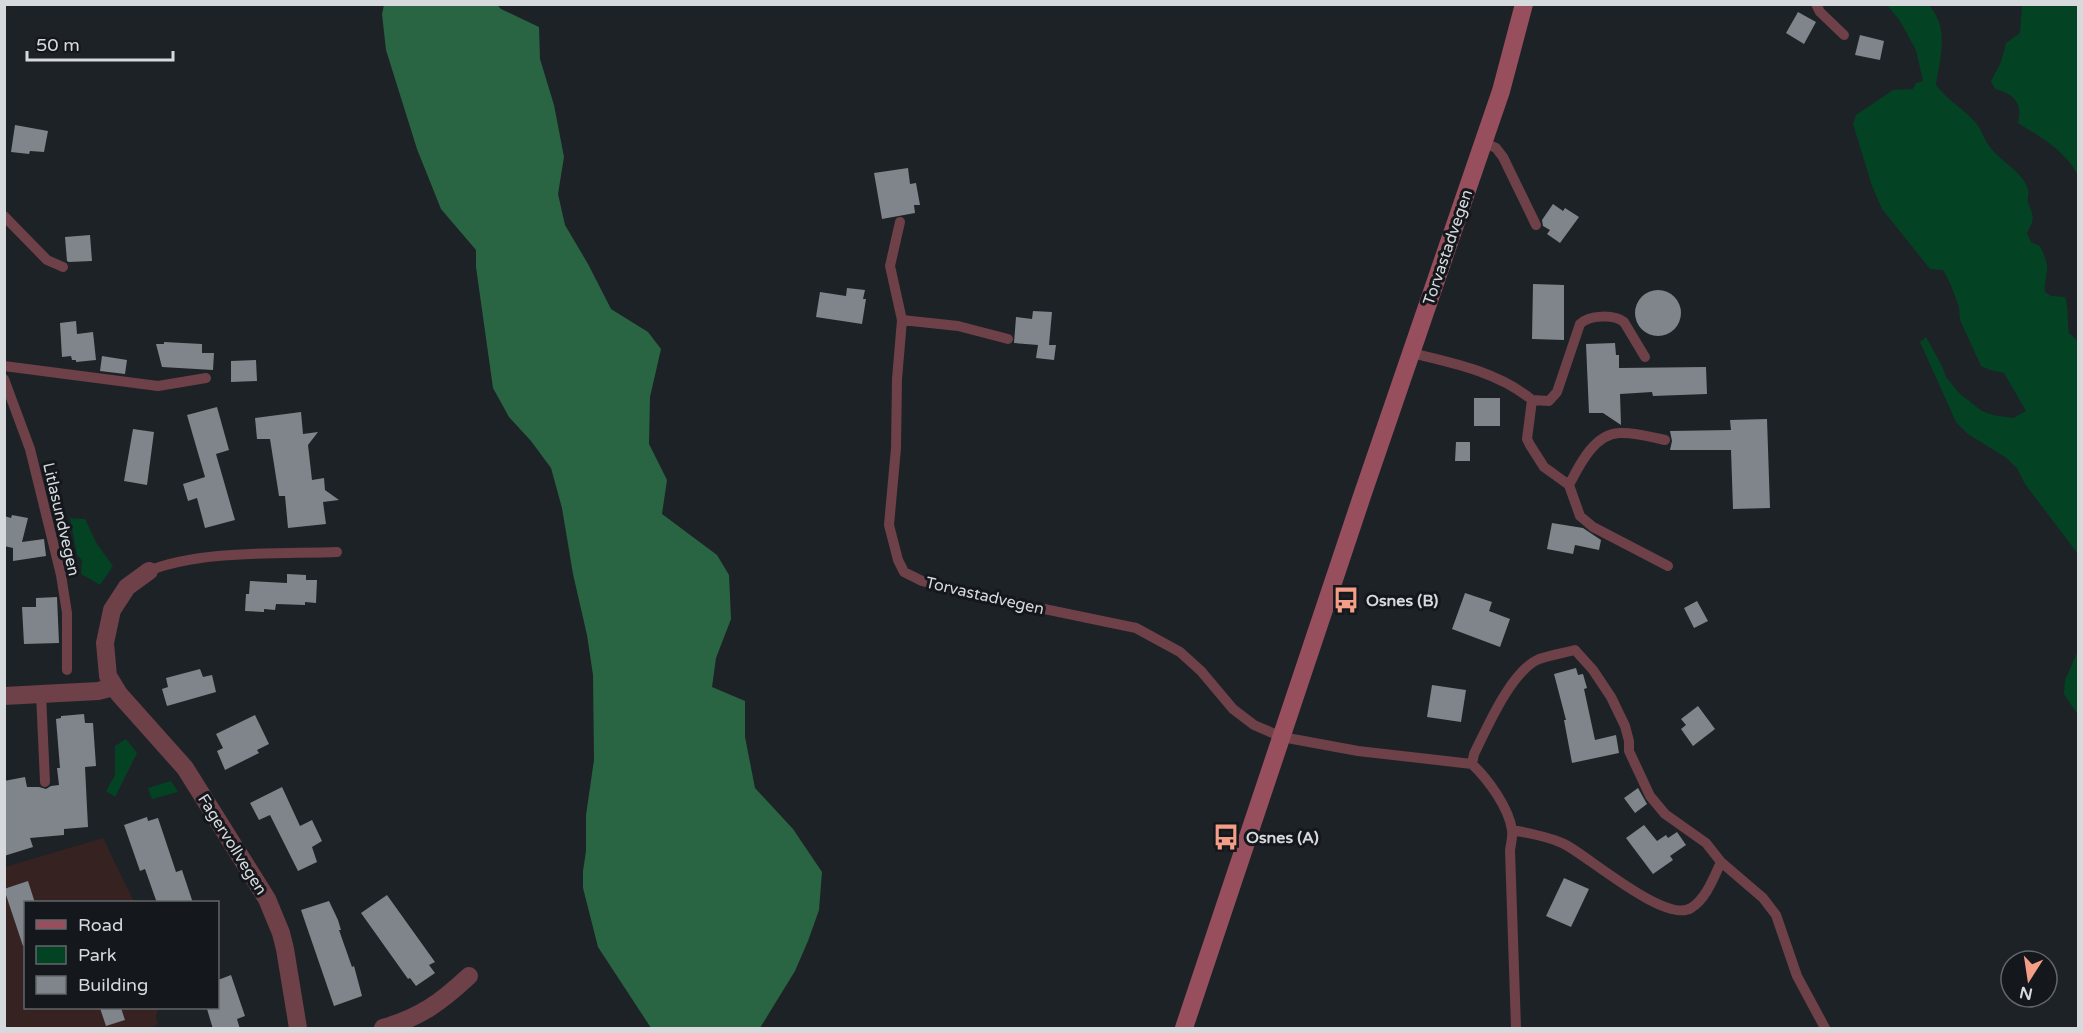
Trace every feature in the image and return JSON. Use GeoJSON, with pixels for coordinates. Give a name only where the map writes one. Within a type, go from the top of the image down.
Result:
{"type":"FeatureCollection","features":[{"type":"Feature","properties":{"kind":"main road","name":"Torvastadvegen"},"geometry":{"type":"LineString","coordinates":[[1184,1029],[1483,142],[1513,50],[1524,4]]}},
{"type":"Feature","properties":{"kind":"street","name":"Fagervollvegen"},"geometry":{"type":"LineString","coordinates":[[149,571],[127,587],[120,596],[109,621],[105,654],[108,676],[114,687],[185,768],[267,899],[285,949],[298,1029]]}},
{"type":"Feature","properties":{"kind":"street"},"geometry":{"type":"LineString","coordinates":[[4,696],[98,691],[114,687]]}},
{"type":"Feature","properties":{"kind":"street"},"geometry":{"type":"LineString","coordinates":[[383,1029],[429,1010],[444,1000],[470,976]]}},
{"type":"Feature","properties":{"kind":"lane"},"geometry":{"type":"LineString","coordinates":[[1816,4],[1820,12],[1845,35]]}},
{"type":"Feature","properties":{"kind":"lane"},"geometry":{"type":"LineString","coordinates":[[1483,142],[1496,148],[1503,157],[1536,225]]}},
{"type":"Feature","properties":{"kind":"lane"},"geometry":{"type":"LineString","coordinates":[[4,216],[47,260],[63,267]]}},
{"type":"Feature","properties":{"kind":"lane","name":"Torvastadvegen"},"geometry":{"type":"LineString","coordinates":[[900,222],[890,266],[902,320],[897,379],[896,448],[889,525],[898,560],[904,572],[922,581],[967,593],[1001,598],[1136,628],[1180,652],[1201,671],[1233,709],[1254,726],[1282,737],[1358,751],[1472,764]]}},
{"type":"Feature","properties":{"kind":"lane"},"geometry":{"type":"LineString","coordinates":[[1411,353],[1504,380],[1532,400],[1549,401],[1557,392],[1580,324],[1588,318],[1620,318],[1645,357]]}},
{"type":"Feature","properties":{"kind":"lane"},"geometry":{"type":"LineString","coordinates":[[902,320],[958,326],[1008,339]]}},
{"type":"Feature","properties":{"kind":"lane"},"geometry":{"type":"LineString","coordinates":[[4,366],[158,386],[206,378]]}},
{"type":"Feature","properties":{"kind":"lane","name":"Litlasundvegen"},"geometry":{"type":"LineString","coordinates":[[4,379],[30,449],[61,575],[67,613],[67,670]]}},
{"type":"Feature","properties":{"kind":"lane"},"geometry":{"type":"LineString","coordinates":[[1532,400],[1527,439],[1544,467],[1569,485],[1580,516],[1593,527],[1668,566]]}},
{"type":"Feature","properties":{"kind":"lane"},"geometry":{"type":"LineString","coordinates":[[1569,485],[1592,448],[1605,436],[1618,432],[1665,440]]}},
{"type":"Feature","properties":{"kind":"lane","name":"Fagervollvegen"},"geometry":{"type":"LineString","coordinates":[[149,571],[177,562],[221,556],[337,552]]}},
{"type":"Feature","properties":{"kind":"lane"},"geometry":{"type":"LineString","coordinates":[[1516,1029],[1510,850],[1512,830],[1502,803],[1491,785],[1472,764],[1474,754],[1506,692],[1523,672],[1537,660],[1575,650],[1593,669],[1611,697],[1625,726],[1629,752],[1650,796],[1665,814],[1707,843],[1721,862],[1763,898],[1776,915],[1797,976],[1825,1029]]}},
{"type":"Feature","properties":{"kind":"lane"},"geometry":{"type":"LineString","coordinates":[[41,694],[45,782]]}},
{"type":"Feature","properties":{"kind":"lane"},"geometry":{"type":"LineString","coordinates":[[1512,830],[1563,843],[1587,857],[1614,878],[1656,903],[1677,911],[1690,909],[1705,894],[1721,862]]}},
{"type":"Feature","properties":{"kind":"shaded area"},"geometry":{"type":"Polygon","coordinates":[[[103,838],[134,901],[24,901],[24,1009],[158,1009],[156,1016],[158,1025],[148,1028],[5,1028],[5,867],[103,838]]]}},
{"type":"Feature","properties":{"kind":"green space"},"geometry":{"type":"Polygon","coordinates":[[[384,5],[497,5],[539,27],[540,59],[554,105],[564,157],[558,194],[565,225],[611,309],[648,332],[661,349],[650,397],[649,444],[667,480],[662,514],[717,555],[729,575],[731,619],[716,658],[712,687],[745,701],[745,737],[755,788],[793,829],[822,872],[819,910],[808,941],[795,971],[760,1028],[651,1028],[598,947],[583,888],[586,815],[594,760],[593,675],[562,508],[551,468],[509,417],[493,388],[476,267],[476,250],[441,209],[417,149],[386,50],[382,14],[384,5]]]}},
{"type":"Feature","properties":{"kind":"green space"},"geometry":{"type":"Polygon","coordinates":[[[1887,5],[1929,5],[1940,24],[1942,44],[1936,85],[1976,123],[1990,147],[2021,177],[2028,189],[2028,203],[2033,218],[2027,233],[2031,242],[2040,246],[2046,261],[2045,292],[2051,296],[2065,297],[2069,333],[2078,341],[2078,554],[2025,484],[2017,468],[2005,457],[1968,434],[1956,422],[1920,342],[1926,337],[1946,377],[1959,393],[1982,411],[2013,418],[2026,411],[2004,373],[1981,366],[1960,320],[1959,307],[1943,270],[1930,269],[1882,209],[1872,186],[1853,124],[1856,115],[1893,90],[1913,89],[1916,83],[1923,81],[1916,50],[1900,21],[1887,5]]]}},
{"type":"Feature","properties":{"kind":"green space"},"geometry":{"type":"Polygon","coordinates":[[[2022,5],[2078,5],[2078,175],[2059,151],[2018,123],[2019,110],[2015,100],[1995,89],[1991,81],[2001,62],[2006,43],[2020,33],[2022,5]]]}},
{"type":"Feature","properties":{"kind":"green space"},"geometry":{"type":"Polygon","coordinates":[[[70,518],[85,519],[97,544],[113,566],[100,585],[81,574],[82,560],[77,555],[70,518]]]}},
{"type":"Feature","properties":{"kind":"green space"},"geometry":{"type":"Polygon","coordinates":[[[2078,651],[2078,715],[2064,694],[2065,680],[2078,651]]]}},
{"type":"Feature","properties":{"kind":"green space"},"geometry":{"type":"Polygon","coordinates":[[[126,739],[137,753],[115,797],[106,791],[115,775],[115,746],[126,739]]]}},
{"type":"Feature","properties":{"kind":"green space"},"geometry":{"type":"Polygon","coordinates":[[[171,781],[178,792],[152,799],[148,788],[171,781]]]}},
{"type":"Feature","properties":{"kind":"building"},"geometry":{"type":"Polygon","coordinates":[[[1798,12],[1816,22],[1804,44],[1786,33],[1798,12]]]}},
{"type":"Feature","properties":{"kind":"building"},"geometry":{"type":"Polygon","coordinates":[[[1860,35],[1884,41],[1880,60],[1855,55],[1860,35]]]}},
{"type":"Feature","properties":{"kind":"building"},"geometry":{"type":"Polygon","coordinates":[[[15,125],[48,131],[44,152],[30,151],[29,154],[11,152],[15,125]]]}},
{"type":"Feature","properties":{"kind":"building"},"geometry":{"type":"Polygon","coordinates":[[[908,168],[910,184],[916,183],[920,205],[914,205],[915,213],[882,219],[874,173],[908,168]]]}},
{"type":"Feature","properties":{"kind":"building"},"geometry":{"type":"Polygon","coordinates":[[[1553,204],[1579,217],[1560,243],[1547,234],[1550,230],[1543,226],[1542,220],[1553,204]]]}},
{"type":"Feature","properties":{"kind":"building"},"geometry":{"type":"Polygon","coordinates":[[[90,235],[92,261],[67,261],[65,237],[90,235]]]}},
{"type":"Feature","properties":{"kind":"building"},"geometry":{"type":"Polygon","coordinates":[[[1533,284],[1564,285],[1564,340],[1532,339],[1533,284]]]}},
{"type":"Feature","properties":{"kind":"building"},"geometry":{"type":"Polygon","coordinates":[[[847,288],[865,290],[862,324],[816,317],[820,292],[846,296],[847,288]]]}},
{"type":"Feature","properties":{"kind":"building"},"geometry":{"type":"Polygon","coordinates":[[[1658,290],[1674,297],[1681,313],[1674,329],[1658,336],[1642,329],[1635,313],[1642,297],[1658,290]]]}},
{"type":"Feature","properties":{"kind":"building"},"geometry":{"type":"Polygon","coordinates":[[[1033,311],[1052,312],[1049,345],[1056,345],[1054,360],[1036,358],[1038,345],[1014,343],[1016,317],[1032,319],[1033,311]]]}},
{"type":"Feature","properties":{"kind":"building"},"geometry":{"type":"Polygon","coordinates":[[[76,321],[77,334],[93,332],[96,360],[76,362],[71,356],[62,357],[60,323],[76,321]]]}},
{"type":"Feature","properties":{"kind":"building"},"geometry":{"type":"Polygon","coordinates":[[[164,342],[202,344],[202,353],[214,353],[213,370],[162,367],[156,344],[164,344],[164,342]]]}},
{"type":"Feature","properties":{"kind":"building"},"geometry":{"type":"Polygon","coordinates":[[[1615,343],[1616,355],[1619,355],[1619,368],[1706,367],[1707,394],[1653,396],[1652,392],[1620,394],[1621,425],[1603,413],[1589,413],[1586,344],[1615,343]]]}},
{"type":"Feature","properties":{"kind":"building"},"geometry":{"type":"Polygon","coordinates":[[[102,356],[127,360],[125,374],[100,371],[102,356]]]}},
{"type":"Feature","properties":{"kind":"building"},"geometry":{"type":"Polygon","coordinates":[[[256,360],[257,381],[231,382],[231,361],[256,360]]]}},
{"type":"Feature","properties":{"kind":"building"},"geometry":{"type":"Polygon","coordinates":[[[1474,398],[1500,398],[1500,426],[1474,426],[1474,398]]]}},
{"type":"Feature","properties":{"kind":"building"},"geometry":{"type":"Polygon","coordinates":[[[217,407],[229,450],[216,454],[235,520],[205,528],[197,498],[188,501],[183,484],[205,477],[187,415],[217,407]]]}},
{"type":"Feature","properties":{"kind":"building"},"geometry":{"type":"Polygon","coordinates":[[[301,412],[303,434],[318,432],[308,445],[312,480],[324,478],[325,490],[339,500],[323,502],[326,524],[288,528],[285,496],[279,496],[270,439],[257,439],[255,418],[301,412]]]}},
{"type":"Feature","properties":{"kind":"building"},"geometry":{"type":"Polygon","coordinates":[[[1767,419],[1770,508],[1733,509],[1731,450],[1670,450],[1672,441],[1670,431],[1731,430],[1730,420],[1767,419]]]}},
{"type":"Feature","properties":{"kind":"building"},"geometry":{"type":"Polygon","coordinates":[[[133,429],[154,432],[147,485],[124,481],[133,429]]]}},
{"type":"Feature","properties":{"kind":"building"},"geometry":{"type":"Polygon","coordinates":[[[1456,442],[1470,442],[1470,461],[1455,461],[1456,442]]]}},
{"type":"Feature","properties":{"kind":"building"},"geometry":{"type":"Polygon","coordinates":[[[12,515],[28,518],[22,542],[44,539],[46,556],[13,561],[13,548],[4,546],[4,516],[11,518],[12,515]]]}},
{"type":"Feature","properties":{"kind":"building"},"geometry":{"type":"Polygon","coordinates":[[[1552,523],[1583,528],[1601,540],[1599,550],[1575,545],[1573,554],[1547,549],[1552,523]]]}},
{"type":"Feature","properties":{"kind":"building"},"geometry":{"type":"Polygon","coordinates":[[[287,574],[306,575],[306,580],[317,580],[316,603],[276,604],[275,610],[245,611],[246,594],[249,594],[250,581],[287,583],[287,574]]]}},
{"type":"Feature","properties":{"kind":"building"},"geometry":{"type":"Polygon","coordinates":[[[1465,593],[1492,602],[1489,611],[1510,619],[1500,647],[1452,629],[1465,593]]]}},
{"type":"Feature","properties":{"kind":"building"},"geometry":{"type":"Polygon","coordinates":[[[57,597],[59,643],[24,644],[22,607],[36,607],[36,598],[57,597]]]}},
{"type":"Feature","properties":{"kind":"building"},"geometry":{"type":"Polygon","coordinates":[[[1697,601],[1708,621],[1694,628],[1684,608],[1697,601]]]}},
{"type":"Feature","properties":{"kind":"building"},"geometry":{"type":"Polygon","coordinates":[[[1576,668],[1578,675],[1583,674],[1587,688],[1584,689],[1595,740],[1616,735],[1619,753],[1572,763],[1564,720],[1566,720],[1554,674],[1576,668]]]}},
{"type":"Feature","properties":{"kind":"building"},"geometry":{"type":"Polygon","coordinates":[[[200,669],[203,677],[212,675],[216,692],[167,706],[162,689],[168,687],[166,678],[200,669]]]}},
{"type":"Feature","properties":{"kind":"building"},"geometry":{"type":"Polygon","coordinates":[[[1432,685],[1466,690],[1461,722],[1427,717],[1432,685]]]}},
{"type":"Feature","properties":{"kind":"building"},"geometry":{"type":"Polygon","coordinates":[[[1698,706],[1715,729],[1693,746],[1681,729],[1686,725],[1681,719],[1698,706]]]}},
{"type":"Feature","properties":{"kind":"building"},"geometry":{"type":"Polygon","coordinates":[[[84,714],[85,723],[93,723],[96,766],[85,767],[88,827],[64,829],[64,835],[30,838],[33,847],[4,856],[4,781],[25,777],[27,787],[46,789],[59,785],[56,719],[61,716],[84,714]]]}},
{"type":"Feature","properties":{"kind":"building"},"geometry":{"type":"Polygon","coordinates":[[[255,715],[269,744],[257,750],[259,753],[225,770],[217,751],[223,748],[216,734],[255,715]]]}},
{"type":"Feature","properties":{"kind":"building"},"geometry":{"type":"Polygon","coordinates":[[[282,787],[300,826],[312,820],[322,841],[312,847],[317,862],[298,871],[270,815],[259,820],[250,803],[282,787]]]}},
{"type":"Feature","properties":{"kind":"building"},"geometry":{"type":"Polygon","coordinates":[[[1638,788],[1647,804],[1635,813],[1624,798],[1638,788]]]}},
{"type":"Feature","properties":{"kind":"building"},"geometry":{"type":"Polygon","coordinates":[[[147,817],[148,821],[158,818],[176,872],[182,870],[192,901],[156,901],[145,869],[140,871],[124,825],[147,817]]]}},
{"type":"Feature","properties":{"kind":"building"},"geometry":{"type":"Polygon","coordinates":[[[1644,825],[1657,841],[1677,832],[1686,845],[1670,856],[1673,860],[1653,874],[1626,838],[1644,825]]]}},
{"type":"Feature","properties":{"kind":"building"},"geometry":{"type":"Polygon","coordinates":[[[1564,878],[1589,889],[1571,927],[1546,916],[1564,878]]]}},
{"type":"Feature","properties":{"kind":"building"},"geometry":{"type":"Polygon","coordinates":[[[28,881],[34,901],[24,901],[24,946],[23,946],[4,889],[28,881]]]}},
{"type":"Feature","properties":{"kind":"building"},"geometry":{"type":"Polygon","coordinates":[[[387,895],[435,962],[429,965],[435,973],[416,986],[410,978],[408,979],[361,913],[387,895]]]}},
{"type":"Feature","properties":{"kind":"building"},"geometry":{"type":"Polygon","coordinates":[[[329,901],[338,920],[341,930],[339,930],[352,967],[354,966],[362,996],[334,1006],[301,910],[329,901]]]}},
{"type":"Feature","properties":{"kind":"building"},"geometry":{"type":"Polygon","coordinates":[[[231,975],[245,1016],[237,1019],[240,1029],[213,1029],[207,1009],[219,1009],[219,980],[231,975]]]}},
{"type":"Feature","properties":{"kind":"building"},"geometry":{"type":"Polygon","coordinates":[[[100,1009],[121,1009],[125,1020],[106,1026],[100,1009]]]}},
{"type":"Feature","properties":{"kind":"place","name":"Osnes (B)"},"geometry":{"type":"Point","coordinates":[1346,600]}},
{"type":"Feature","properties":{"kind":"place","name":"Osnes (A)"},"geometry":{"type":"Point","coordinates":[1226,837]}}]}
